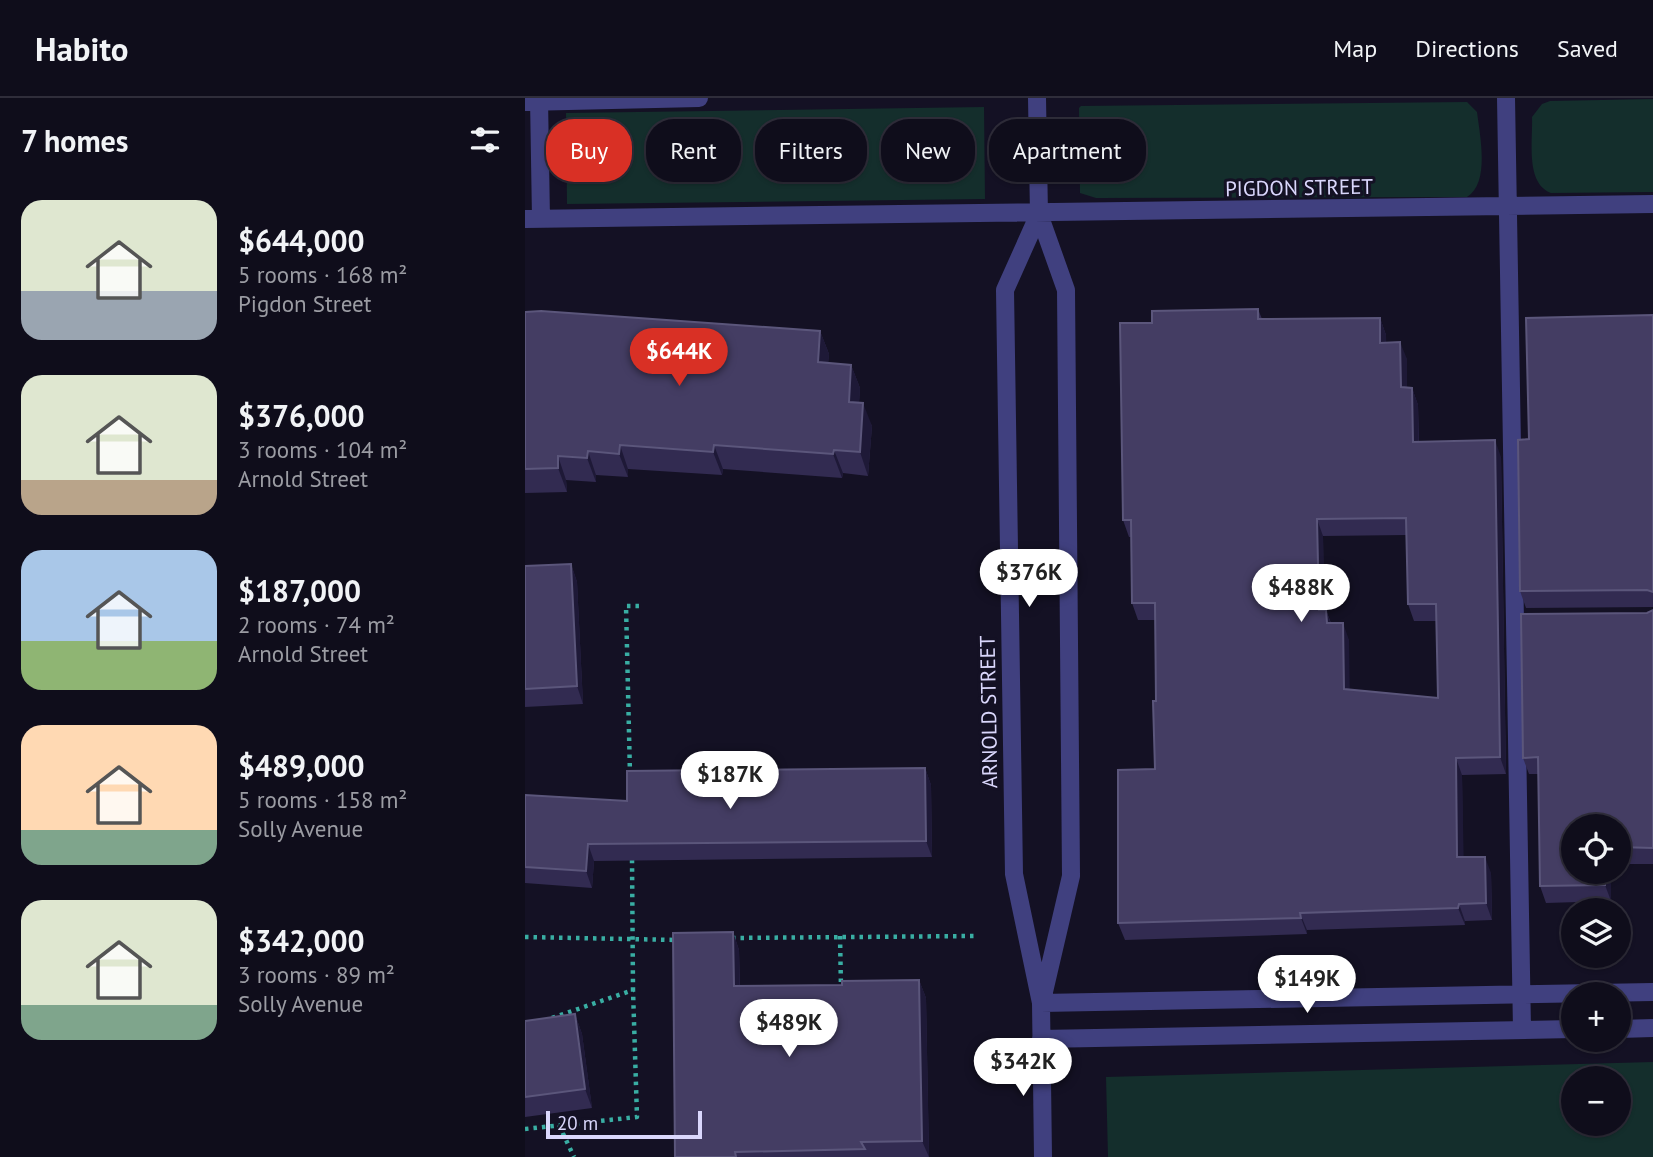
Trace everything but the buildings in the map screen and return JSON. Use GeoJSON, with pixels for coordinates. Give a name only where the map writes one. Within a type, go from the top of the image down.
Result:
{"type":"FeatureCollection","features":[{"type":"Feature","properties":{"kind":"street"},"geometry":{"type":"LineString","coordinates":[[533,219],[534,100],[699,98]]}},
{"type":"Feature","properties":{"kind":"street","name":"ARNOLD STREET"},"geometry":{"type":"LineString","coordinates":[[1037,98],[1039,214],[1066,290],[1071,862],[1071,876],[1041,1003]]}},
{"type":"Feature","properties":{"kind":"street"},"geometry":{"type":"LineString","coordinates":[[1506,98],[1522,619],[1522,1030]]}},
{"type":"Feature","properties":{"kind":"street","name":"PIGDON STREET"},"geometry":{"type":"LineString","coordinates":[[533,219],[1653,204]]}},
{"type":"Feature","properties":{"kind":"street","name":"ARNOLD STREET"},"geometry":{"type":"LineString","coordinates":[[1039,214],[1005,290],[1014,874],[1041,1003],[1042,1157]]}},
{"type":"Feature","properties":{"kind":"street"},"geometry":{"type":"LineString","coordinates":[[1041,1003],[1653,992]]}},
{"type":"Feature","properties":{"kind":"street"},"geometry":{"type":"LineString","coordinates":[[1631,1028],[1653,1028]]}},
{"type":"Feature","properties":{"kind":"street"},"geometry":{"type":"LineString","coordinates":[[1041,1039],[1561,1029]]}},
{"type":"Feature","properties":{"kind":"path"},"geometry":{"type":"LineString","coordinates":[[631,787],[627,606],[642,606]]}},
{"type":"Feature","properties":{"kind":"path"},"geometry":{"type":"LineString","coordinates":[[525,1129],[637,1117],[632,843]]}},
{"type":"Feature","properties":{"kind":"path"},"geometry":{"type":"LineString","coordinates":[[840,936],[841,991]]}},
{"type":"Feature","properties":{"kind":"path"},"geometry":{"type":"LineString","coordinates":[[730,939],[975,936]]}},
{"type":"Feature","properties":{"kind":"path"},"geometry":{"type":"LineString","coordinates":[[525,937],[689,939]]}},
{"type":"Feature","properties":{"kind":"path"},"geometry":{"type":"LineString","coordinates":[[549,1019],[633,990]]}},
{"type":"Feature","properties":{"kind":"path"},"geometry":{"type":"LineString","coordinates":[[559,1125],[574,1157]]}},
{"type":"Feature","properties":{"kind":"green space"},"geometry":{"type":"Polygon","coordinates":[[[1653,99],[1653,192],[1551,193],[1543,188],[1537,180],[1532,160],[1532,117],[1542,104],[1550,101],[1653,99]]]}},
{"type":"Feature","properties":{"kind":"green space"},"geometry":{"type":"Polygon","coordinates":[[[1467,102],[1477,112],[1481,170],[1479,181],[1467,197],[1096,198],[1080,193],[1080,182],[1146,182],[1146,119],[1079,119],[1081,106],[1467,102]]]}},
{"type":"Feature","properties":{"kind":"green space"},"geometry":{"type":"Polygon","coordinates":[[[984,107],[985,199],[567,204],[567,182],[632,182],[632,119],[566,119],[566,113],[984,107]]]}},
{"type":"Feature","properties":{"kind":"green space"},"geometry":{"type":"Polygon","coordinates":[[[1653,1062],[1653,1157],[1108,1157],[1106,1077],[1653,1062]]]}}]}
